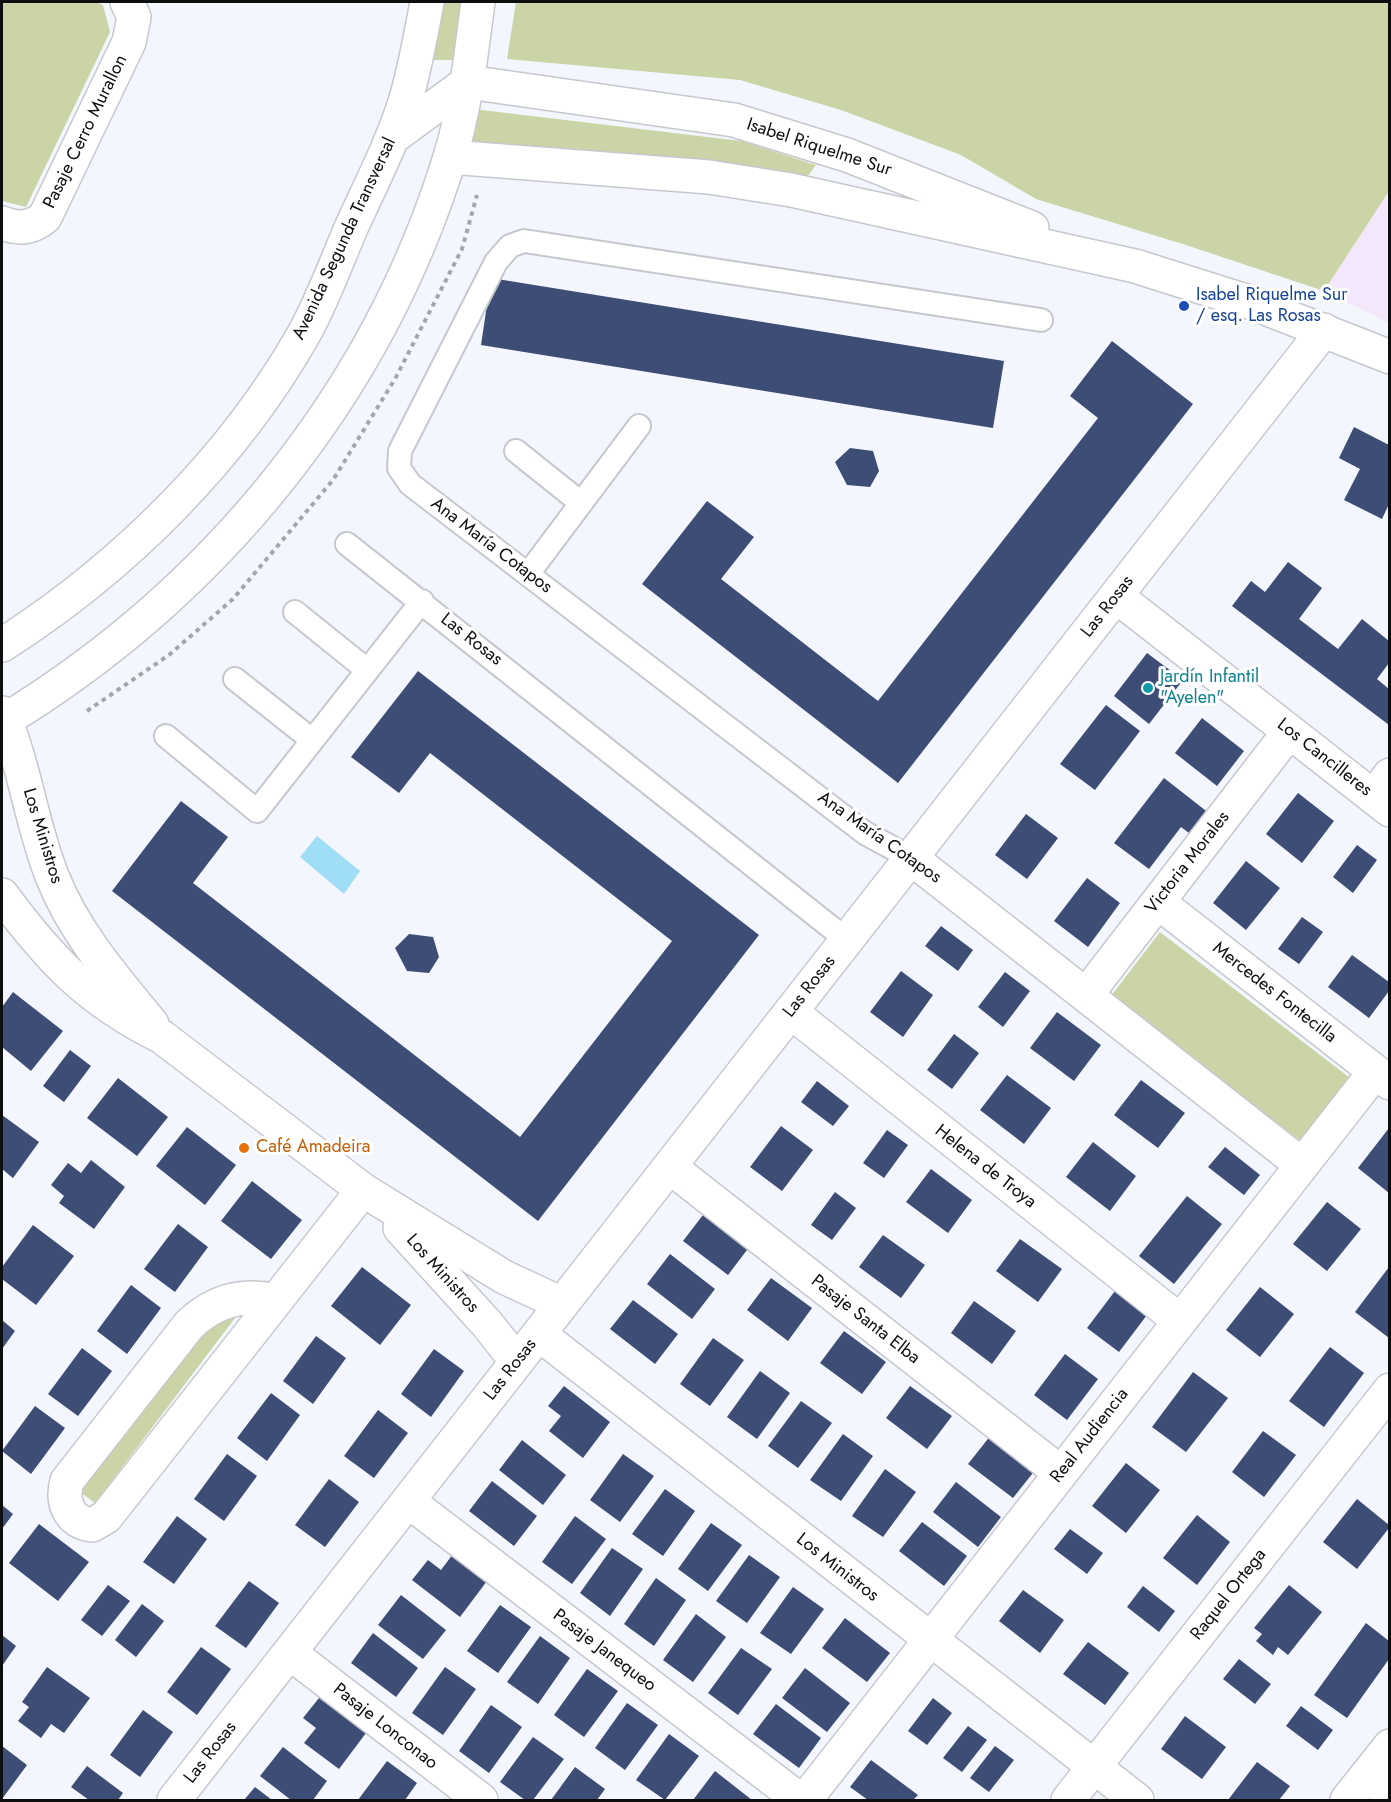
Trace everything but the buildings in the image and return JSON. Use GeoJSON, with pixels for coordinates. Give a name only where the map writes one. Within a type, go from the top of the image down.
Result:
{"type":"FeatureCollection","features":[{"type":"Feature","properties":{"kind":"street","name":"Pasaje Cerro Murallon"},"geometry":{"type":"LineString","coordinates":[[2,223],[14,227],[34,226],[45,217],[129,42],[134,17],[127,2]]}},
{"type":"Feature","properties":{"kind":"street","name":"Avenida Segunda Transversal"},"geometry":{"type":"LineString","coordinates":[[2,645],[92,581],[197,481],[236,434],[305,331],[392,138],[406,98],[427,2]]}},
{"type":"Feature","properties":{"kind":"street"},"geometry":{"type":"LineString","coordinates":[[3,719],[136,628],[212,558],[275,485],[324,420],[375,337],[417,250],[450,157],[468,82],[478,2]]}},
{"type":"Feature","properties":{"kind":"street"},"geometry":{"type":"LineString","coordinates":[[392,138],[468,82]]}},
{"type":"Feature","properties":{"kind":"street","name":"Isabel Riquelme Sur"},"geometry":{"type":"LineString","coordinates":[[468,82],[686,112],[734,120],[784,133],[999,213],[1086,253]]}},
{"type":"Feature","properties":{"kind":"street","name":"Isabel Riquelme Sur"},"geometry":{"type":"LineString","coordinates":[[450,157],[709,177],[791,190],[1086,253],[1184,280],[1324,330],[1389,357]]}},
{"type":"Feature","properties":{"kind":"street","name":"Las Rosas"},"geometry":{"type":"LineString","coordinates":[[174,1800],[1324,330]]}},
{"type":"Feature","properties":{"kind":"street","name":"Los Cancilleres"},"geometry":{"type":"LineString","coordinates":[[1116,596],[1289,732],[1384,794]]}},
{"type":"Feature","properties":{"kind":"street","name":"Los Ministros"},"geometry":{"type":"LineString","coordinates":[[3,719],[27,787],[51,875],[69,913],[98,957],[162,1037]]}},
{"type":"Feature","properties":{"kind":"street","name":"Victoria Morales"},"geometry":{"type":"LineString","coordinates":[[1086,995],[1289,732]]}},
{"type":"Feature","properties":{"kind":"street","name":"Ana María Cotapos"},"geometry":{"type":"LineString","coordinates":[[911,858],[1302,1165]]}},
{"type":"Feature","properties":{"kind":"street","name":"Los Ministros"},"geometry":{"type":"LineString","coordinates":[[2,895],[65,970],[88,993],[127,1019],[162,1037],[363,1191],[504,1277],[562,1304]]}},
{"type":"Feature","properties":{"kind":"street","name":"Mercedes Fontecilla"},"geometry":{"type":"LineString","coordinates":[[1158,902],[1382,1078]]}},
{"type":"Feature","properties":{"kind":"street","name":"Helena de Troya"},"geometry":{"type":"LineString","coordinates":[[791,1012],[1180,1322]]}},
{"type":"Feature","properties":{"kind":"street","name":"Real Audiencia"},"geometry":{"type":"LineString","coordinates":[[802,1800],[1302,1165],[1382,1078]]}},
{"type":"Feature","properties":{"kind":"street","name":"Pasaje Santa Elba"},"geometry":{"type":"LineString","coordinates":[[670,1167],[1061,1473]]}},
{"type":"Feature","properties":{"kind":"street"},"geometry":{"type":"LineString","coordinates":[[275,1301],[244,1297],[229,1300],[214,1305],[189,1325],[67,1481],[65,1503],[76,1519],[92,1525],[106,1517],[363,1191]]}},
{"type":"Feature","properties":{"kind":"street","name":"Los Ministros"},"geometry":{"type":"LineString","coordinates":[[363,1191],[424,1252],[517,1362]]}},
{"type":"Feature","properties":{"kind":"street","name":"Los Ministros"},"geometry":{"type":"LineString","coordinates":[[539,1334],[1137,1800]]}},
{"type":"Feature","properties":{"kind":"street","name":"Raquel Ortega"},"geometry":{"type":"LineString","coordinates":[[1068,1800],[1389,1390]]}},
{"type":"Feature","properties":{"kind":"street","name":"Pasaje Janequeo"},"geometry":{"type":"LineString","coordinates":[[408,1501],[802,1800]]}},
{"type":"Feature","properties":{"kind":"street","name":"Pasaje Lonconao"},"geometry":{"type":"LineString","coordinates":[[290,1653],[481,1800]]}},
{"type":"Feature","properties":{"kind":"street"},"geometry":{"type":"LineString","coordinates":[[1347,1800],[1378,1784],[1389,1746]]}},
{"type":"Feature","properties":{"kind":"lane","name":"Ana María Cotapos"},"geometry":{"type":"LineString","coordinates":[[911,858],[865,833],[410,484],[399,468],[400,451],[496,262],[510,246],[524,241],[1041,320]]}},
{"type":"Feature","properties":{"kind":"lane"},"geometry":{"type":"LineString","coordinates":[[528,574],[639,426]]}},
{"type":"Feature","properties":{"kind":"lane"},"geometry":{"type":"LineString","coordinates":[[516,451],[581,503]]}},
{"type":"Feature","properties":{"kind":"lane","name":"Las Rosas"},"geometry":{"type":"LineString","coordinates":[[347,544],[422,601],[847,940]]}},
{"type":"Feature","properties":{"kind":"lane"},"geometry":{"type":"LineString","coordinates":[[166,736],[257,811],[422,601]]}},
{"type":"Feature","properties":{"kind":"lane"},"geometry":{"type":"LineString","coordinates":[[295,612],[367,670]]}},
{"type":"Feature","properties":{"kind":"lane"},"geometry":{"type":"LineString","coordinates":[[236,678],[312,740]]}},
{"type":"Feature","properties":{"kind":"shaded area"},"geometry":{"type":"Polygon","coordinates":[[[1389,191],[1389,323],[1324,291],[1389,191]]]}},
{"type":"Feature","properties":{"kind":"green space"},"geometry":{"type":"Polygon","coordinates":[[[2,2],[96,2],[103,5],[110,32],[26,207],[2,201],[2,2]]]}},
{"type":"Feature","properties":{"kind":"green space"},"geometry":{"type":"Polygon","coordinates":[[[440,2],[461,2],[454,60],[431,60],[440,2]]]}},
{"type":"Feature","properties":{"kind":"green space"},"geometry":{"type":"Polygon","coordinates":[[[516,2],[1389,2],[1389,191],[1324,291],[1186,245],[1036,199],[961,155],[841,110],[740,80],[507,59],[516,2]]]}},
{"type":"Feature","properties":{"kind":"green space"},"geometry":{"type":"Polygon","coordinates":[[[473,109],[741,141],[816,165],[799,188],[469,145],[473,109]]]}},
{"type":"Feature","properties":{"kind":"green space"},"geometry":{"type":"Polygon","coordinates":[[[1160,932],[1354,1081],[1306,1145],[1111,996],[1160,932]]]}},
{"type":"Feature","properties":{"kind":"green space"},"geometry":{"type":"Polygon","coordinates":[[[238,1314],[95,1503],[80,1492],[209,1321],[238,1314]]]}},
{"type":"Feature","properties":{"kind":"water"},"geometry":{"type":"Polygon","coordinates":[[[317,836],[360,871],[344,894],[300,857],[317,836]]]}},
{"type":"Feature","properties":{"kind":"place","name":"Isabel Riquelme Sur / esq. Las Rosas"},"geometry":{"type":"Point","coordinates":[1184,306]}},
{"type":"Feature","properties":{"kind":"place","name":"Jardín Infantil \"Ayelen\""},"geometry":{"type":"Point","coordinates":[1148,688]}},
{"type":"Feature","properties":{"kind":"place","name":"Café Amadeira"},"geometry":{"type":"Point","coordinates":[244,1148]}}]}
